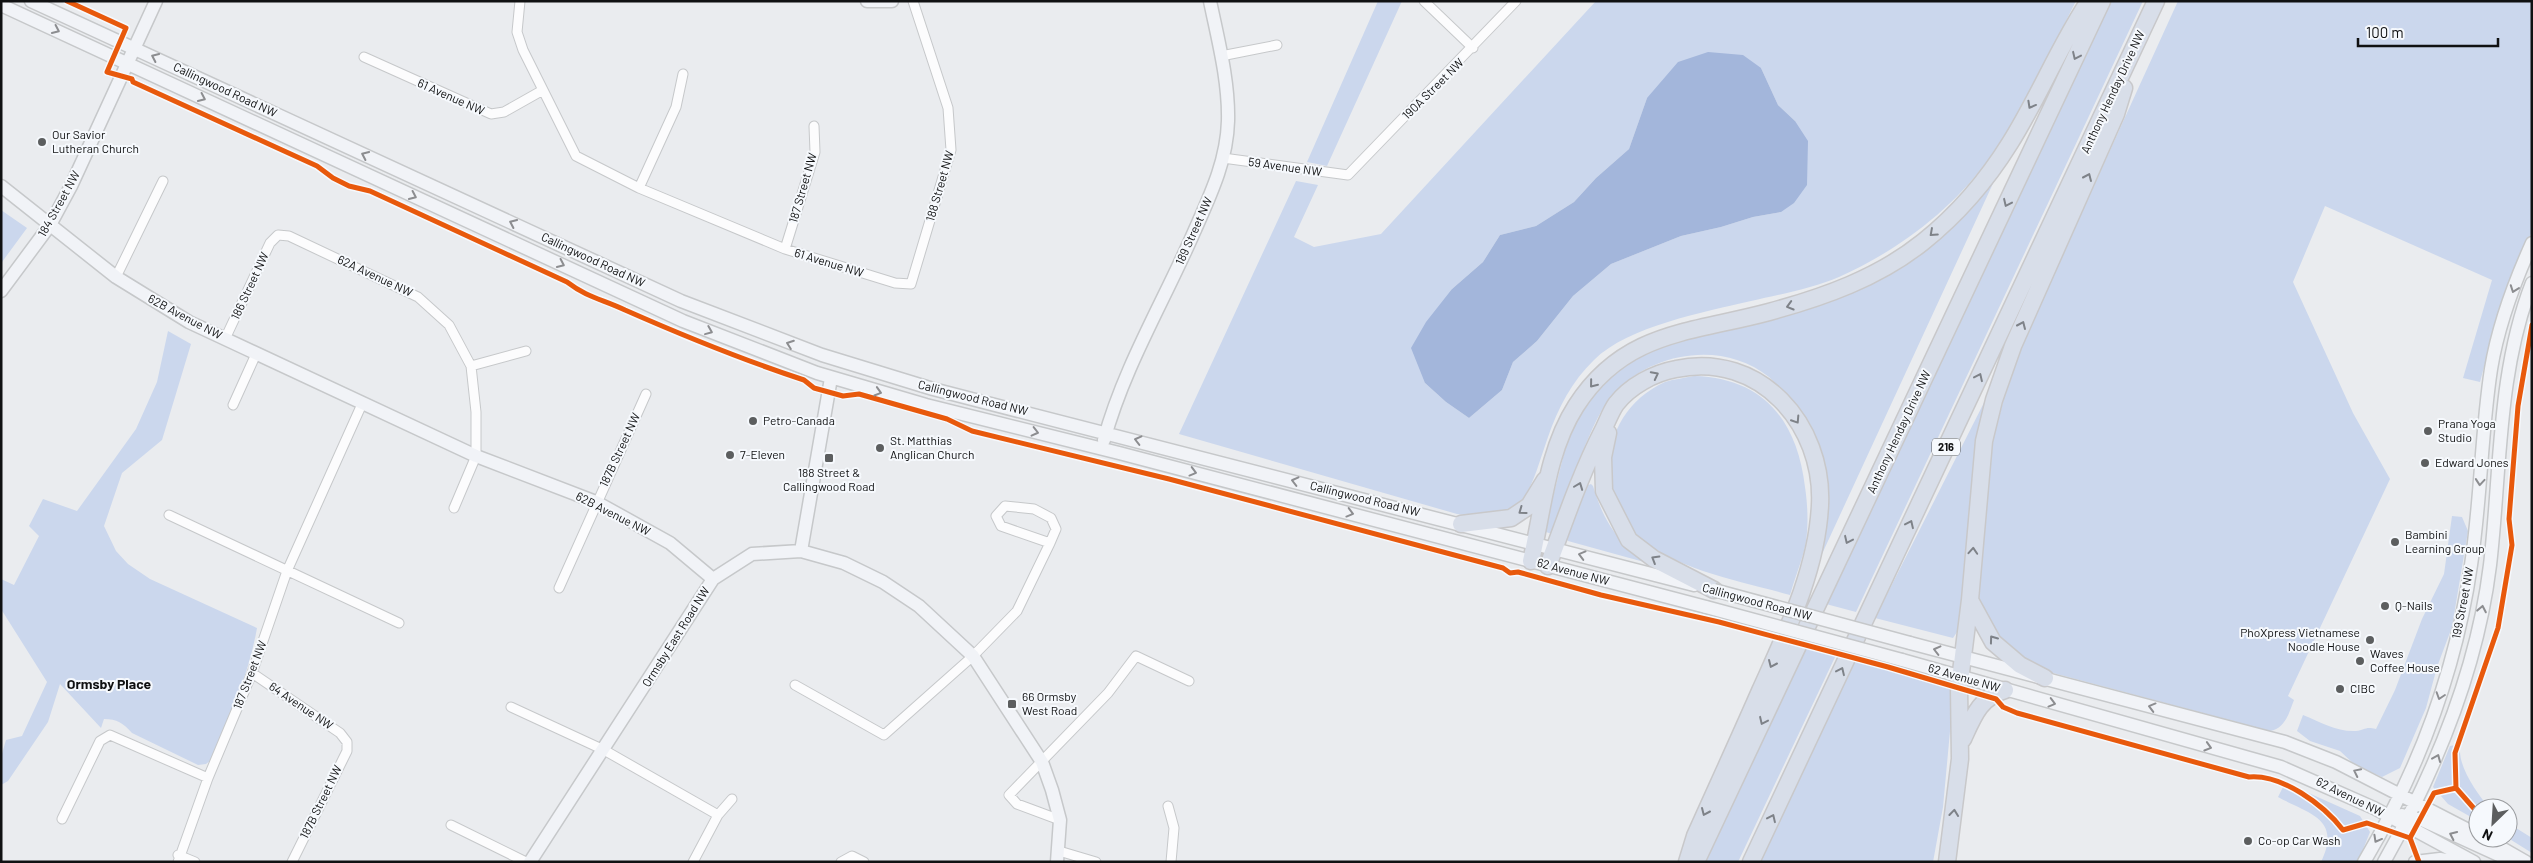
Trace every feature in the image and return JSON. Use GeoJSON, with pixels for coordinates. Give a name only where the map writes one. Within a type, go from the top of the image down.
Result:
{"type":"FeatureCollection","features":[{"type":"Feature","properties":{"kind":"highway"},"geometry":{"type":"LineString","coordinates":[[1531,561],[1550,472],[1563,432],[1576,406],[1602,374],[1623,356],[1665,336],[1767,312],[1854,284],[1922,242],[1966,201],[1989,174],[2011,141],[2089,1]]}},
{"type":"Feature","properties":{"kind":"highway","name":"Anthony Henday Drive NW"},"geometry":{"type":"LineString","coordinates":[[1696,862],[2102,1]]}},
{"type":"Feature","properties":{"kind":"highway","name":"Anthony Henday Drive NW"},"geometry":{"type":"LineString","coordinates":[[1751,862],[2156,1]]}},
{"type":"Feature","properties":{"kind":"highway"},"geometry":{"type":"LineString","coordinates":[[1948,862],[1961,743],[1961,676],[1970,600],[1984,441],[1994,400],[2013,346],[2116,114],[2141,33]]}},
{"type":"Feature","properties":{"kind":"highway"},"geometry":{"type":"LineString","coordinates":[[1548,566],[1592,452],[1616,404],[1636,386],[1662,372],[1694,365],[1722,366],[1756,380],[1778,396],[1797,421],[1809,445],[1818,473],[1820,503],[1817,535],[1800,596],[1775,657],[1695,836],[1687,862]]}},
{"type":"Feature","properties":{"kind":"highway"},"geometry":{"type":"LineString","coordinates":[[1616,404],[1603,457],[1604,491],[1614,513],[1629,540],[1635,545],[1654,559],[1714,590]]}},
{"type":"Feature","properties":{"kind":"highway"},"geometry":{"type":"LineString","coordinates":[[1461,524],[1512,518],[1529,506],[1550,472]]}},
{"type":"Feature","properties":{"kind":"highway"},"geometry":{"type":"LineString","coordinates":[[1970,600],[1993,642],[2020,665],[2045,678]]}},
{"type":"Feature","properties":{"kind":"highway"},"geometry":{"type":"LineString","coordinates":[[1961,743],[1976,710],[1987,697],[2005,690]]}},
{"type":"Feature","properties":{"kind":"main road","name":"Callingwood Road NW"},"geometry":{"type":"LineString","coordinates":[[31,1],[681,301],[757,332],[836,360],[933,389],[1555,548],[1963,656]]}},
{"type":"Feature","properties":{"kind":"main road","name":"184 Street NW"},"geometry":{"type":"LineString","coordinates":[[1,291],[50,225],[71,186],[156,1]]}},
{"type":"Feature","properties":{"kind":"main road"},"geometry":{"type":"LineString","coordinates":[[867,1],[892,1]]}},
{"type":"Feature","properties":{"kind":"main road","name":"189 Street NW"},"geometry":{"type":"LineString","coordinates":[[1102,448],[1120,388],[1172,283],[1210,195],[1223,158],[1228,121],[1221,56],[1210,1]]}},
{"type":"Feature","properties":{"kind":"main road","name":"Callingwood Road NW"},"geometry":{"type":"LineString","coordinates":[[1,5],[683,321],[831,378],[926,406],[1102,448],[1531,561]]}},
{"type":"Feature","properties":{"kind":"main road","name":"62B Avenue NW"},"geometry":{"type":"LineString","coordinates":[[1,186],[116,277],[189,322],[476,456],[596,502],[670,543],[713,579]]}},
{"type":"Feature","properties":{"kind":"main road","name":"199 Street NW"},"geometry":{"type":"LineString","coordinates":[[2364,862],[2400,794],[2428,730],[2454,649],[2471,565],[2491,368],[2504,317],[2532,243]]}},
{"type":"Feature","properties":{"kind":"main road","name":"199 Street NW"},"geometry":{"type":"LineString","coordinates":[[2384,862],[2416,802],[2440,750],[2459,700],[2480,621],[2490,568],[2506,374],[2532,283]]}},
{"type":"Feature","properties":{"kind":"main road"},"geometry":{"type":"LineString","coordinates":[[801,551],[831,378]]}},
{"type":"Feature","properties":{"kind":"main road","name":"Ormsby East Road NW"},"geometry":{"type":"LineString","coordinates":[[528,862],[604,750],[713,579],[752,554],[801,551],[844,563],[883,582],[919,606],[973,656],[1042,762],[1060,820],[1058,857]]}},
{"type":"Feature","properties":{"kind":"main road","name":"62 Avenue NW"},"geometry":{"type":"LineString","coordinates":[[1531,561],[1961,676],[2281,768],[2306,776],[2389,816]]}},
{"type":"Feature","properties":{"kind":"main road","name":"62 Avenue NW"},"geometry":{"type":"LineString","coordinates":[[1963,656],[2285,742],[2336,762],[2416,802]]}},
{"type":"Feature","properties":{"kind":"main road"},"geometry":{"type":"LineString","coordinates":[[2416,802],[2468,830]]}},
{"type":"Feature","properties":{"kind":"main road"},"geometry":{"type":"LineString","coordinates":[[2389,816],[2407,820],[2514,862]]}},
{"type":"Feature","properties":{"kind":"main road"},"geometry":{"type":"LineString","coordinates":[[2407,820],[2474,862]]}},
{"type":"Feature","properties":{"kind":"main road"},"geometry":{"type":"LineString","coordinates":[[2502,848],[2526,862]]}},
{"type":"Feature","properties":{"kind":"main road"},"geometry":{"type":"LineString","coordinates":[[2415,862],[2440,859],[2456,862]]}},
{"type":"Feature","properties":{"kind":"street"},"geometry":{"type":"LineString","coordinates":[[520,1],[517,32],[543,90]]}},
{"type":"Feature","properties":{"kind":"street","name":"188 Street NW"},"geometry":{"type":"LineString","coordinates":[[911,284],[952,150],[948,108],[913,1]]}},
{"type":"Feature","properties":{"kind":"street"},"geometry":{"type":"LineString","coordinates":[[1424,1],[1473,48]]}},
{"type":"Feature","properties":{"kind":"street","name":"190A Street NW"},"geometry":{"type":"LineString","coordinates":[[1348,175],[1473,48],[1516,1]]}},
{"type":"Feature","properties":{"kind":"street"},"geometry":{"type":"LineString","coordinates":[[1221,56],[1277,45]]}},
{"type":"Feature","properties":{"kind":"street","name":"61 Avenue NW"},"geometry":{"type":"LineString","coordinates":[[364,57],[490,114],[504,112],[543,90],[576,156],[639,188],[785,249],[895,283],[911,284]]}},
{"type":"Feature","properties":{"kind":"street"},"geometry":{"type":"LineString","coordinates":[[639,188],[676,107],[682,74]]}},
{"type":"Feature","properties":{"kind":"street","name":"187 Street NW"},"geometry":{"type":"LineString","coordinates":[[785,249],[815,152],[814,126]]}},
{"type":"Feature","properties":{"kind":"street","name":"59 Avenue NW"},"geometry":{"type":"LineString","coordinates":[[1223,158],[1306,171],[1348,175]]}},
{"type":"Feature","properties":{"kind":"street"},"geometry":{"type":"LineString","coordinates":[[116,277],[162,181]]}},
{"type":"Feature","properties":{"kind":"street","name":"186 Street NW"},"geometry":{"type":"LineString","coordinates":[[225,339],[270,242],[278,235]]}},
{"type":"Feature","properties":{"kind":"street","name":"62A Avenue NW"},"geometry":{"type":"LineString","coordinates":[[278,235],[288,236],[418,297],[449,325],[471,366]]}},
{"type":"Feature","properties":{"kind":"street"},"geometry":{"type":"LineString","coordinates":[[454,508],[476,456],[476,412],[471,366],[526,351]]}},
{"type":"Feature","properties":{"kind":"street"},"geometry":{"type":"LineString","coordinates":[[233,405],[256,354]]}},
{"type":"Feature","properties":{"kind":"street"},"geometry":{"type":"LineString","coordinates":[[831,378],[836,360]]}},
{"type":"Feature","properties":{"kind":"street","name":"187B Street NW"},"geometry":{"type":"LineString","coordinates":[[559,588],[646,394]]}},
{"type":"Feature","properties":{"kind":"street","name":"187 Street NW"},"geometry":{"type":"LineString","coordinates":[[178,858],[208,778],[252,673],[287,571],[362,404]]}},
{"type":"Feature","properties":{"kind":"street"},"geometry":{"type":"LineString","coordinates":[[795,685],[884,735],[973,656],[1016,611],[1050,543],[1056,529],[1051,518],[1034,509],[1005,506],[996,516],[1001,526],[1050,543]]}},
{"type":"Feature","properties":{"kind":"street"},"geometry":{"type":"LineString","coordinates":[[169,515],[399,623]]}},
{"type":"Feature","properties":{"kind":"street"},"geometry":{"type":"LineString","coordinates":[[1060,820],[1017,804],[1009,795],[1108,692],[1136,656],[1189,681]]}},
{"type":"Feature","properties":{"kind":"street","name":"64 Avenue NW"},"geometry":{"type":"LineString","coordinates":[[252,673],[340,733],[347,742]]}},
{"type":"Feature","properties":{"kind":"street"},"geometry":{"type":"LineString","coordinates":[[511,707],[604,750],[718,815]]}},
{"type":"Feature","properties":{"kind":"street"},"geometry":{"type":"LineString","coordinates":[[62,819],[100,741],[110,735],[208,778]]}},
{"type":"Feature","properties":{"kind":"street","name":"187B Street NW"},"geometry":{"type":"LineString","coordinates":[[292,862],[347,751],[347,742]]}},
{"type":"Feature","properties":{"kind":"street"},"geometry":{"type":"LineString","coordinates":[[692,862],[718,815],[732,799]]}},
{"type":"Feature","properties":{"kind":"street"},"geometry":{"type":"LineString","coordinates":[[1168,806],[1174,828],[1171,862]]}},
{"type":"Feature","properties":{"kind":"street","name":"Ormsby East Road NW"},"geometry":{"type":"LineString","coordinates":[[451,825],[528,862]]}},
{"type":"Feature","properties":{"kind":"street"},"geometry":{"type":"LineString","coordinates":[[841,862],[852,856],[864,862]]}},
{"type":"Feature","properties":{"kind":"street"},"geometry":{"type":"LineString","coordinates":[[1058,857],[1096,862]]}},
{"type":"Feature","properties":{"kind":"street"},"geometry":{"type":"LineString","coordinates":[[178,858],[195,862]]}},
{"type":"Feature","properties":{"kind":"shaded area"},"geometry":{"type":"Polygon","coordinates":[[[1378,1],[1402,1],[1327,166],[1307,162],[1378,1]]]}},
{"type":"Feature","properties":{"kind":"shaded area"},"geometry":{"type":"Polygon","coordinates":[[[1596,1],[2076,1],[2034,85],[1999,145],[1970,182],[1937,215],[1919,230],[1880,256],[1839,277],[1819,285],[1668,322],[1646,329],[1609,348],[1586,368],[1566,396],[1552,426],[1536,474],[1522,500],[1512,509],[1498,515],[1457,514],[1179,434],[1296,181],[1318,185],[1294,237],[1314,247],[1381,234],[1596,1]],[[1761,68],[1647,98],[1629,149],[1596,178],[1574,202],[1536,226],[1500,235],[1483,262],[1452,289],[1425,383],[1446,402],[1469,418],[1502,390],[1513,362],[1537,341],[1573,296],[1611,264],[1681,236],[1721,227],[1753,217],[1781,212],[1795,121],[1778,105],[1761,68]]]}},
{"type":"Feature","properties":{"kind":"shaded area"},"geometry":{"type":"Polygon","coordinates":[[[2110,1],[2143,1],[1856,612],[1826,604],[2110,1]]]}},
{"type":"Feature","properties":{"kind":"shaded area"},"geometry":{"type":"Polygon","coordinates":[[[2178,1],[2532,1],[2532,231],[2501,303],[2480,382],[2463,378],[2492,280],[2325,206],[2293,282],[2353,413],[2390,479],[2288,696],[2294,700],[2288,715],[2283,724],[2270,731],[2042,670],[2000,642],[1984,614],[1976,589],[1991,447],[2014,361],[2178,1]]]}},
{"type":"Feature","properties":{"kind":"shaded area"},"geometry":{"type":"Polygon","coordinates":[[[2002,164],[1816,567],[1825,517],[1826,486],[1821,454],[1813,431],[1799,409],[1769,377],[1751,365],[1731,358],[1710,355],[1669,360],[1649,367],[1616,391],[1597,418],[1555,530],[1552,534],[1546,532],[1545,528],[1567,442],[1581,411],[1600,381],[1627,359],[1664,344],[1862,284],[2002,164]]]}},
{"type":"Feature","properties":{"kind":"shaded area"},"geometry":{"type":"Polygon","coordinates":[[[1,210],[27,228],[2,262],[1,261],[1,210]]]}},
{"type":"Feature","properties":{"kind":"shaded area"},"geometry":{"type":"Polygon","coordinates":[[[168,331],[191,344],[162,440],[122,473],[104,526],[116,551],[128,564],[150,579],[257,628],[238,696],[211,760],[206,764],[198,765],[132,733],[123,724],[116,721],[104,719],[101,728],[60,684],[48,722],[8,781],[1,785],[1,757],[6,740],[22,736],[47,682],[1,609],[1,579],[14,585],[39,536],[29,526],[43,499],[77,511],[136,429],[157,382],[168,331]]]}},
{"type":"Feature","properties":{"kind":"shaded area"},"geometry":{"type":"Polygon","coordinates":[[[2000,371],[1973,479],[1959,629],[1953,638],[1875,618],[2000,371]]]}},
{"type":"Feature","properties":{"kind":"shaded area"},"geometry":{"type":"Polygon","coordinates":[[[1694,376],[1719,379],[1740,385],[1758,395],[1773,408],[1785,423],[1794,442],[1801,463],[1805,487],[1807,528],[1806,544],[1790,595],[1708,573],[1669,557],[1636,534],[1622,515],[1613,494],[1609,472],[1610,451],[1617,430],[1628,411],[1644,394],[1665,382],[1694,376]]]}},
{"type":"Feature","properties":{"kind":"shaded area"},"geometry":{"type":"Polygon","coordinates":[[[1591,484],[1606,519],[1612,528],[1625,545],[1644,562],[1566,539],[1586,486],[1591,484]]]}},
{"type":"Feature","properties":{"kind":"shaded area"},"geometry":{"type":"Polygon","coordinates":[[[2452,516],[2462,517],[2468,531],[2452,627],[2437,667],[2426,708],[2400,768],[2382,777],[2355,765],[2340,751],[2310,741],[2297,731],[2303,715],[2342,730],[2376,729],[2395,690],[2422,619],[2444,574],[2452,516]]]}},
{"type":"Feature","properties":{"kind":"shaded area"},"geometry":{"type":"Polygon","coordinates":[[[1806,647],[1836,655],[1738,862],[1706,862],[1806,647]]]}},
{"type":"Feature","properties":{"kind":"shaded area"},"geometry":{"type":"Polygon","coordinates":[[[1854,661],[1954,688],[1943,807],[1933,862],[1760,862],[1854,661]]]}},
{"type":"Feature","properties":{"kind":"shaded area"},"geometry":{"type":"Polygon","coordinates":[[[2461,744],[2460,752],[2464,769],[2482,798],[2468,798],[2468,815],[2448,804],[2433,787],[2450,746],[2461,744]]]}},
{"type":"Feature","properties":{"kind":"shaded area"},"geometry":{"type":"Polygon","coordinates":[[[2293,786],[2360,816],[2370,832],[2358,862],[2321,862],[2326,847],[2327,836],[2325,827],[2311,813],[2278,797],[2283,787],[2293,786]]]}},
{"type":"Feature","properties":{"kind":"shaded area"},"geometry":{"type":"Polygon","coordinates":[[[2518,829],[2532,838],[2532,853],[2518,844],[2518,829]]]}},
{"type":"Feature","properties":{"kind":"water"},"geometry":{"type":"Polygon","coordinates":[[[1708,52],[1743,55],[1761,68],[1778,105],[1795,121],[1808,141],[1807,185],[1794,203],[1781,212],[1753,217],[1721,227],[1681,236],[1611,264],[1573,296],[1537,341],[1513,362],[1502,390],[1469,418],[1446,402],[1425,383],[1411,348],[1426,322],[1452,289],[1483,262],[1500,235],[1536,226],[1574,202],[1596,178],[1629,149],[1647,98],[1678,62],[1708,52]]]}},
{"type":"Feature","properties":{"kind":"cycle path"},"geometry":{"type":"LineString","coordinates":[[67,1],[126,28],[107,72],[132,79],[133,82],[317,166],[333,178],[349,186],[370,191],[567,282],[589,295],[714,347],[804,380],[814,388],[843,396],[859,394],[947,419],[972,431],[1169,479],[1503,568],[1510,573],[1518,572],[1601,595],[1719,622],[1888,667],[1996,699],[2003,707],[2017,713],[2249,777],[2262,777],[2275,781],[2314,801],[2343,830],[2367,823],[2410,838]]}},
{"type":"Feature","properties":{"kind":"cycle path"},"geometry":{"type":"LineString","coordinates":[[2468,802],[2456,788],[2455,753],[2498,628],[2512,545],[2509,519],[2518,406],[2532,325]]}},
{"type":"Feature","properties":{"kind":"cycle path"},"geometry":{"type":"LineString","coordinates":[[2419,862],[2410,838],[2434,793],[2456,788]]}},
{"type":"Feature","properties":{"kind":"place","name":"Our Savior Lutheran Church"},"geometry":{"type":"Point","coordinates":[42,142]}},
{"type":"Feature","properties":{"kind":"place","name":"Petro-Canada"},"geometry":{"type":"Point","coordinates":[753,421]}},
{"type":"Feature","properties":{"kind":"place","name":"Prana Yoga Studio"},"geometry":{"type":"Point","coordinates":[2428,431]}},
{"type":"Feature","properties":{"kind":"place","name":"St. Matthias Anglican Church"},"geometry":{"type":"Point","coordinates":[880,448]}},
{"type":"Feature","properties":{"kind":"place","name":"7-Eleven"},"geometry":{"type":"Point","coordinates":[730,455]}},
{"type":"Feature","properties":{"kind":"place","name":"188 Street & Callingwood Road"},"geometry":{"type":"Point","coordinates":[829,458]}},
{"type":"Feature","properties":{"kind":"place","name":"Edward Jones"},"geometry":{"type":"Point","coordinates":[2425,463]}},
{"type":"Feature","properties":{"kind":"place","name":"Bambini Learning Group"},"geometry":{"type":"Point","coordinates":[2395,542]}},
{"type":"Feature","properties":{"kind":"place","name":"Q-Nails"},"geometry":{"type":"Point","coordinates":[2385,606]}},
{"type":"Feature","properties":{"kind":"place","name":"PhoXpress Vietnamese Noodle House"},"geometry":{"type":"Point","coordinates":[2370,640]}},
{"type":"Feature","properties":{"kind":"place","name":"Waves Coffee House"},"geometry":{"type":"Point","coordinates":[2360,661]}},
{"type":"Feature","properties":{"kind":"place","name":"CIBC"},"geometry":{"type":"Point","coordinates":[2340,689]}},
{"type":"Feature","properties":{"kind":"place","name":"66 Ormsby West Road"},"geometry":{"type":"Point","coordinates":[1012,704]}},
{"type":"Feature","properties":{"kind":"place","name":"Co-op Car Wash"},"geometry":{"type":"Point","coordinates":[2248,841]}},
{"type":"Feature","properties":{"kind":"district","name":"Ormsby Place"},"geometry":{"type":"Point","coordinates":[109,684]}}]}
